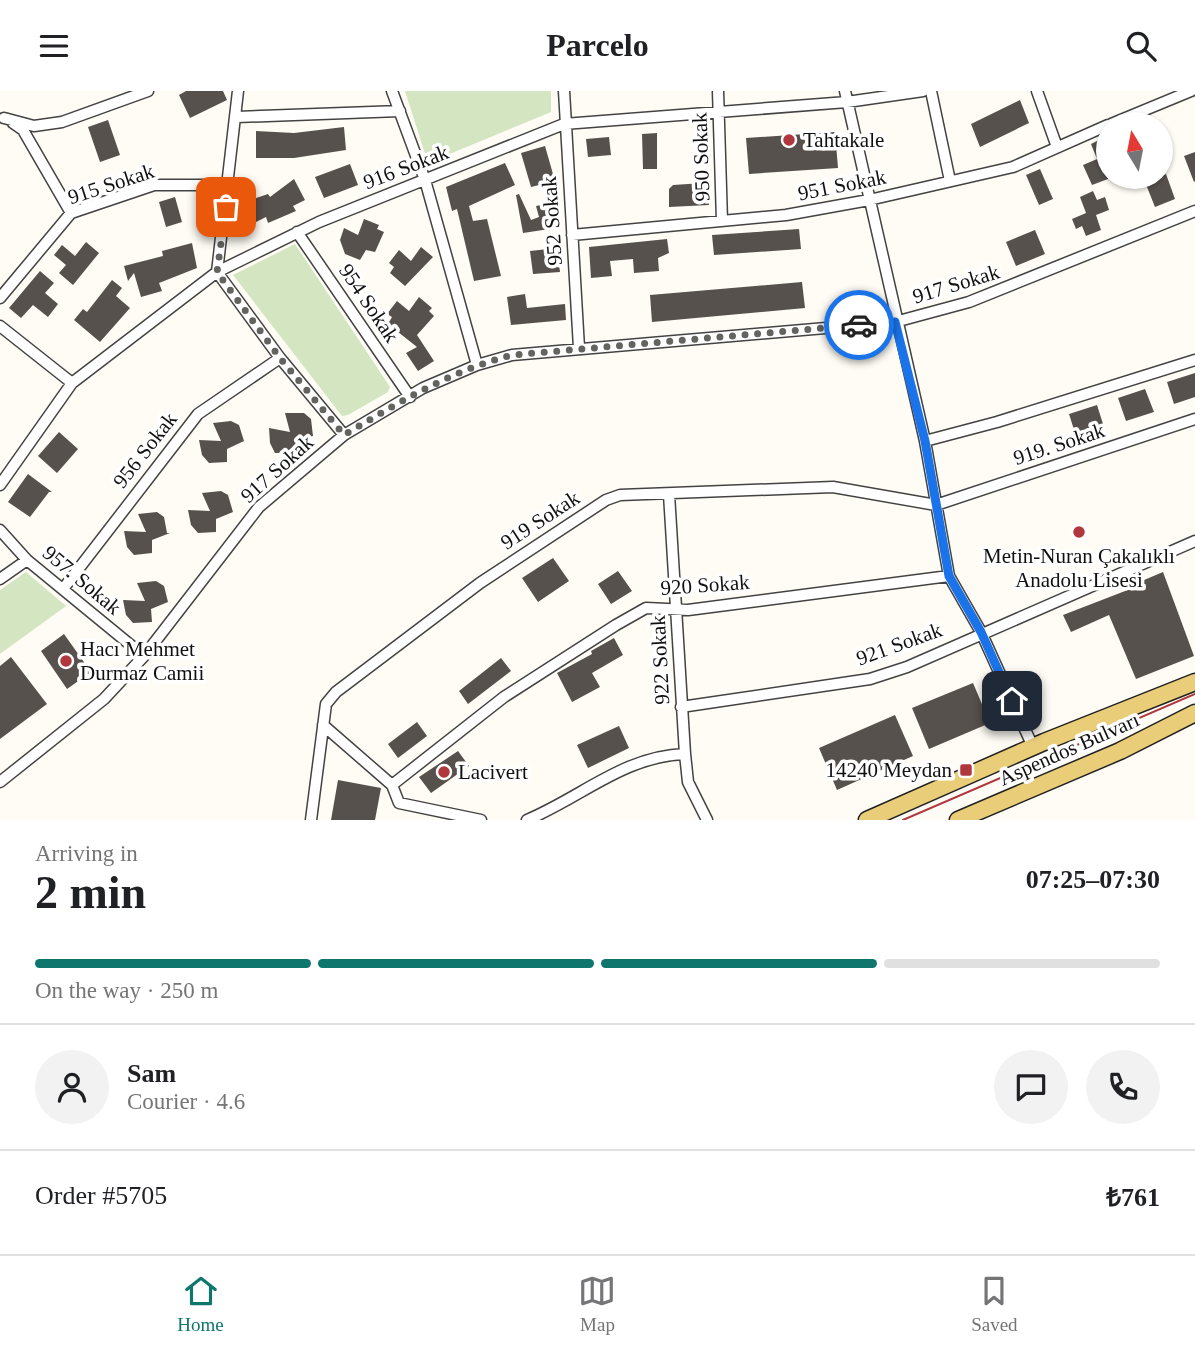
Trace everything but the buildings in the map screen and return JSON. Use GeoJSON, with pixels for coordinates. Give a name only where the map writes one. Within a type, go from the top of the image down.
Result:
{"type":"FeatureCollection","features":[{"type":"Feature","properties":{"kind":"main road","name":"Aspendos Bulvarı"},"geometry":{"type":"LineString","coordinates":[[867,820],[1033,747],[1195,681]]}},
{"type":"Feature","properties":{"kind":"main road","name":"Aspendos Bulvarı"},"geometry":{"type":"LineString","coordinates":[[958,820],[1120,751],[1195,713]]}},
{"type":"Feature","properties":{"kind":"street"},"geometry":{"type":"LineString","coordinates":[[1,117],[34,126],[62,122],[148,91]]}},
{"type":"Feature","properties":{"kind":"street"},"geometry":{"type":"LineString","coordinates":[[238,91],[217,272],[280,358],[344,435]]}},
{"type":"Feature","properties":{"kind":"street"},"geometry":{"type":"LineString","coordinates":[[392,91],[425,180],[477,365]]}},
{"type":"Feature","properties":{"kind":"street","name":"952 Sokak"},"geometry":{"type":"LineString","coordinates":[[564,91],[579,348]]}},
{"type":"Feature","properties":{"kind":"street","name":"950 Sokak"},"geometry":{"type":"LineString","coordinates":[[718,91],[722,221]]}},
{"type":"Feature","properties":{"kind":"street","name":"916 Sokak"},"geometry":{"type":"LineString","coordinates":[[0,485],[72,383],[217,272],[297,232],[564,124],[718,113],[846,96],[923,91]]}},
{"type":"Feature","properties":{"kind":"street"},"geometry":{"type":"LineString","coordinates":[[932,91],[950,181]]}},
{"type":"Feature","properties":{"kind":"street"},"geometry":{"type":"LineString","coordinates":[[1037,91],[1057,147]]}},
{"type":"Feature","properties":{"kind":"street","name":"951 Sokak"},"geometry":{"type":"LineString","coordinates":[[1140,112],[1191,91]]}},
{"type":"Feature","properties":{"kind":"street"},"geometry":{"type":"LineString","coordinates":[[846,96],[895,322],[925,441],[949,576],[981,632],[1033,747]]}},
{"type":"Feature","properties":{"kind":"street"},"geometry":{"type":"LineString","coordinates":[[237,117],[400,111]]}},
{"type":"Feature","properties":{"kind":"street"},"geometry":{"type":"LineString","coordinates":[[1,117],[23,130],[71,213]]}},
{"type":"Feature","properties":{"kind":"street","name":"951 Sokak"},"geometry":{"type":"LineString","coordinates":[[572,235],[786,215],[869,200],[1013,167],[1096,130]]}},
{"type":"Feature","properties":{"kind":"street","name":"915 Sokak"},"geometry":{"type":"LineString","coordinates":[[0,298],[71,213],[154,185],[229,185]]}},
{"type":"Feature","properties":{"kind":"street","name":"917 Sokak"},"geometry":{"type":"LineString","coordinates":[[0,782],[104,699],[144,656],[259,507],[344,435],[410,397],[477,365],[512,355],[895,322],[969,302],[1195,211]]}},
{"type":"Feature","properties":{"kind":"street","name":"954 Sokak"},"geometry":{"type":"LineString","coordinates":[[297,232],[410,397]]}},
{"type":"Feature","properties":{"kind":"street"},"geometry":{"type":"LineString","coordinates":[[0,326],[72,383]]}},
{"type":"Feature","properties":{"kind":"street","name":"956 Sokak"},"geometry":{"type":"LineString","coordinates":[[63,589],[198,414],[280,358]]}},
{"type":"Feature","properties":{"kind":"street"},"geometry":{"type":"LineString","coordinates":[[925,441],[997,422],[1195,360]]}},
{"type":"Feature","properties":{"kind":"street","name":"919. Sokak"},"geometry":{"type":"LineString","coordinates":[[936,505],[1195,419]]}},
{"type":"Feature","properties":{"kind":"street","name":"919 Sokak"},"geometry":{"type":"LineString","coordinates":[[311,820],[326,704],[336,692],[480,583],[606,500],[620,495],[833,487],[936,505]]}},
{"type":"Feature","properties":{"kind":"street","name":"922 Sokak"},"geometry":{"type":"LineString","coordinates":[[670,493],[681,707],[688,782],[707,820]]}},
{"type":"Feature","properties":{"kind":"street","name":"957. Sokak"},"geometry":{"type":"LineString","coordinates":[[0,530],[27,560],[144,656]]}},
{"type":"Feature","properties":{"kind":"street","name":"921 Sokak"},"geometry":{"type":"LineString","coordinates":[[681,707],[870,679],[907,667],[981,632],[1195,541]]}},
{"type":"Feature","properties":{"kind":"street"},"geometry":{"type":"LineString","coordinates":[[0,579],[27,560]]}},
{"type":"Feature","properties":{"kind":"street","name":"920 Sokak"},"geometry":{"type":"LineString","coordinates":[[392,785],[504,697],[646,608],[677,610],[949,576]]}},
{"type":"Feature","properties":{"kind":"street"},"geometry":{"type":"LineString","coordinates":[[323,725],[392,785],[399,803],[481,820]]}},
{"type":"Feature","properties":{"kind":"street"},"geometry":{"type":"LineString","coordinates":[[527,820],[635,762],[659,755],[685,754]]}},
{"type":"Feature","properties":{"kind":"green space"},"geometry":{"type":"Polygon","coordinates":[[[405,91],[551,91],[551,112],[428,163],[405,91]]]}},
{"type":"Feature","properties":{"kind":"green space"},"geometry":{"type":"Polygon","coordinates":[[[295,244],[390,387],[388,392],[348,415],[342,416],[233,275],[295,244]]]}},
{"type":"Feature","properties":{"kind":"green space"},"geometry":{"type":"Polygon","coordinates":[[[26,572],[66,606],[0,654],[0,590],[26,572]]]}},
{"type":"Feature","properties":{"kind":"tram line"},"geometry":{"type":"LineString","coordinates":[[903,820],[1195,694]]}},
{"type":"Feature","properties":{"kind":"way so far"},"geometry":{"type":"LineString","coordinates":[[226,207],[217,272],[280,358],[344,435],[423,388],[477,365],[512,355],[859,325]]}},
{"type":"Feature","properties":{"kind":"place","name":"Tahtakale"},"geometry":{"type":"Point","coordinates":[789,140]}},
{"type":"Feature","properties":{"kind":"place","name":"Metin-Nuran Çakalıklı Anadolu Lisesi"},"geometry":{"type":"Point","coordinates":[1079,532]}},
{"type":"Feature","properties":{"kind":"place","name":"Hacı Mehmet Durmaz Camii"},"geometry":{"type":"Point","coordinates":[66,661]}},
{"type":"Feature","properties":{"kind":"place","name":"14240 Meydan"},"geometry":{"type":"Point","coordinates":[966,770]}},
{"type":"Feature","properties":{"kind":"place","name":"Lacivert"},"geometry":{"type":"Point","coordinates":[444,772]}},
{"type":"Feature","properties":{"kind":"route"},"geometry":{"type":"LineString","coordinates":[[859,325],[895,322],[925,441],[949,576],[981,632],[1012,701]]}}]}
